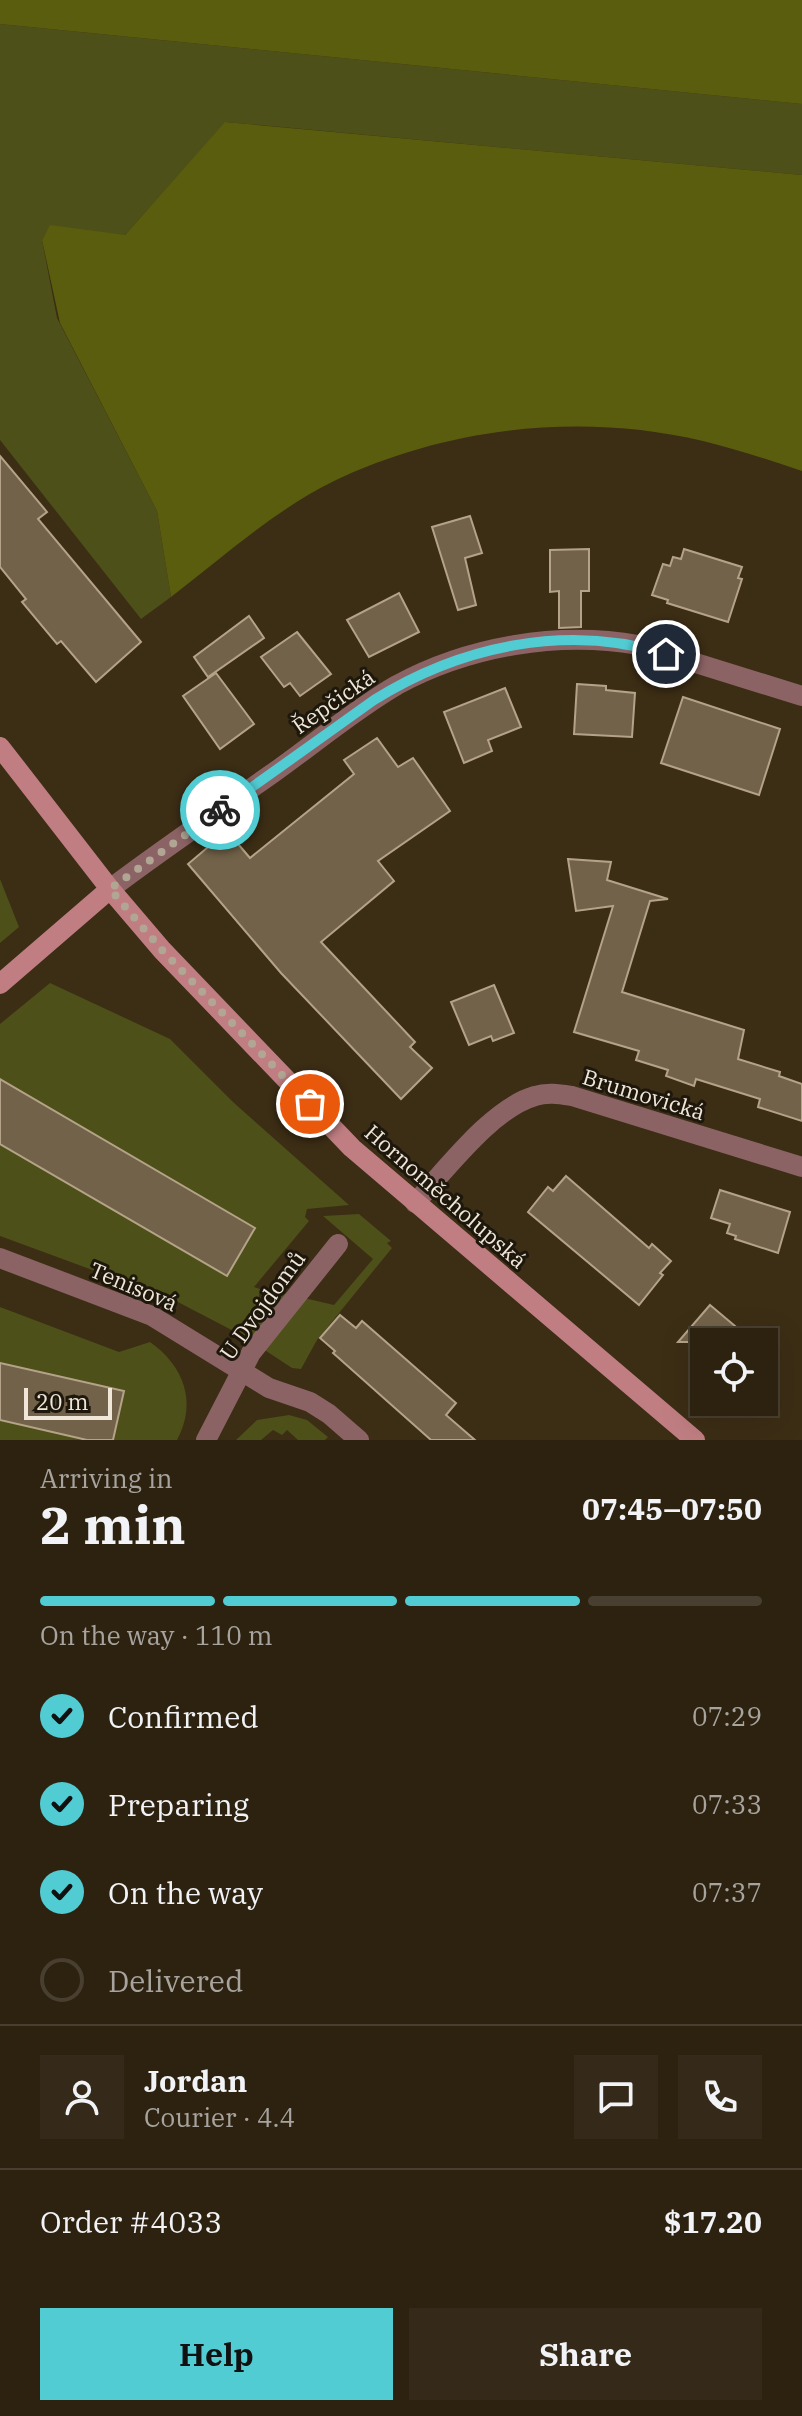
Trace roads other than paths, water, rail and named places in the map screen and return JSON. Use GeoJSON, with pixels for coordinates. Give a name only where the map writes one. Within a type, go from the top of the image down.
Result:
{"type":"FeatureCollection","features":[{"type":"Feature","properties":{"kind":"street","name":"Řepčická"},"geometry":{"type":"LineString","coordinates":[[110,889],[374,700],[423,674],[475,654],[557,640],[612,641],[638,645],[802,696]]}},
{"type":"Feature","properties":{"kind":"street","name":"Hornoměcholupská"},"geometry":{"type":"LineString","coordinates":[[0,747],[110,889],[162,950],[352,1148],[695,1440]]}},
{"type":"Feature","properties":{"kind":"street"},"geometry":{"type":"LineString","coordinates":[[0,984],[110,889]]}},
{"type":"Feature","properties":{"kind":"street","name":"Brumovická"},"geometry":{"type":"LineString","coordinates":[[415,1203],[497,1115],[515,1104],[543,1094],[572,1096],[802,1167]]}},
{"type":"Feature","properties":{"kind":"street","name":"U Dvojdomů"},"geometry":{"type":"LineString","coordinates":[[206,1440],[251,1353],[338,1244]]}},
{"type":"Feature","properties":{"kind":"street","name":"Tenisová"},"geometry":{"type":"LineString","coordinates":[[0,1258],[152,1316],[269,1388],[310,1402],[359,1440]]}}]}
